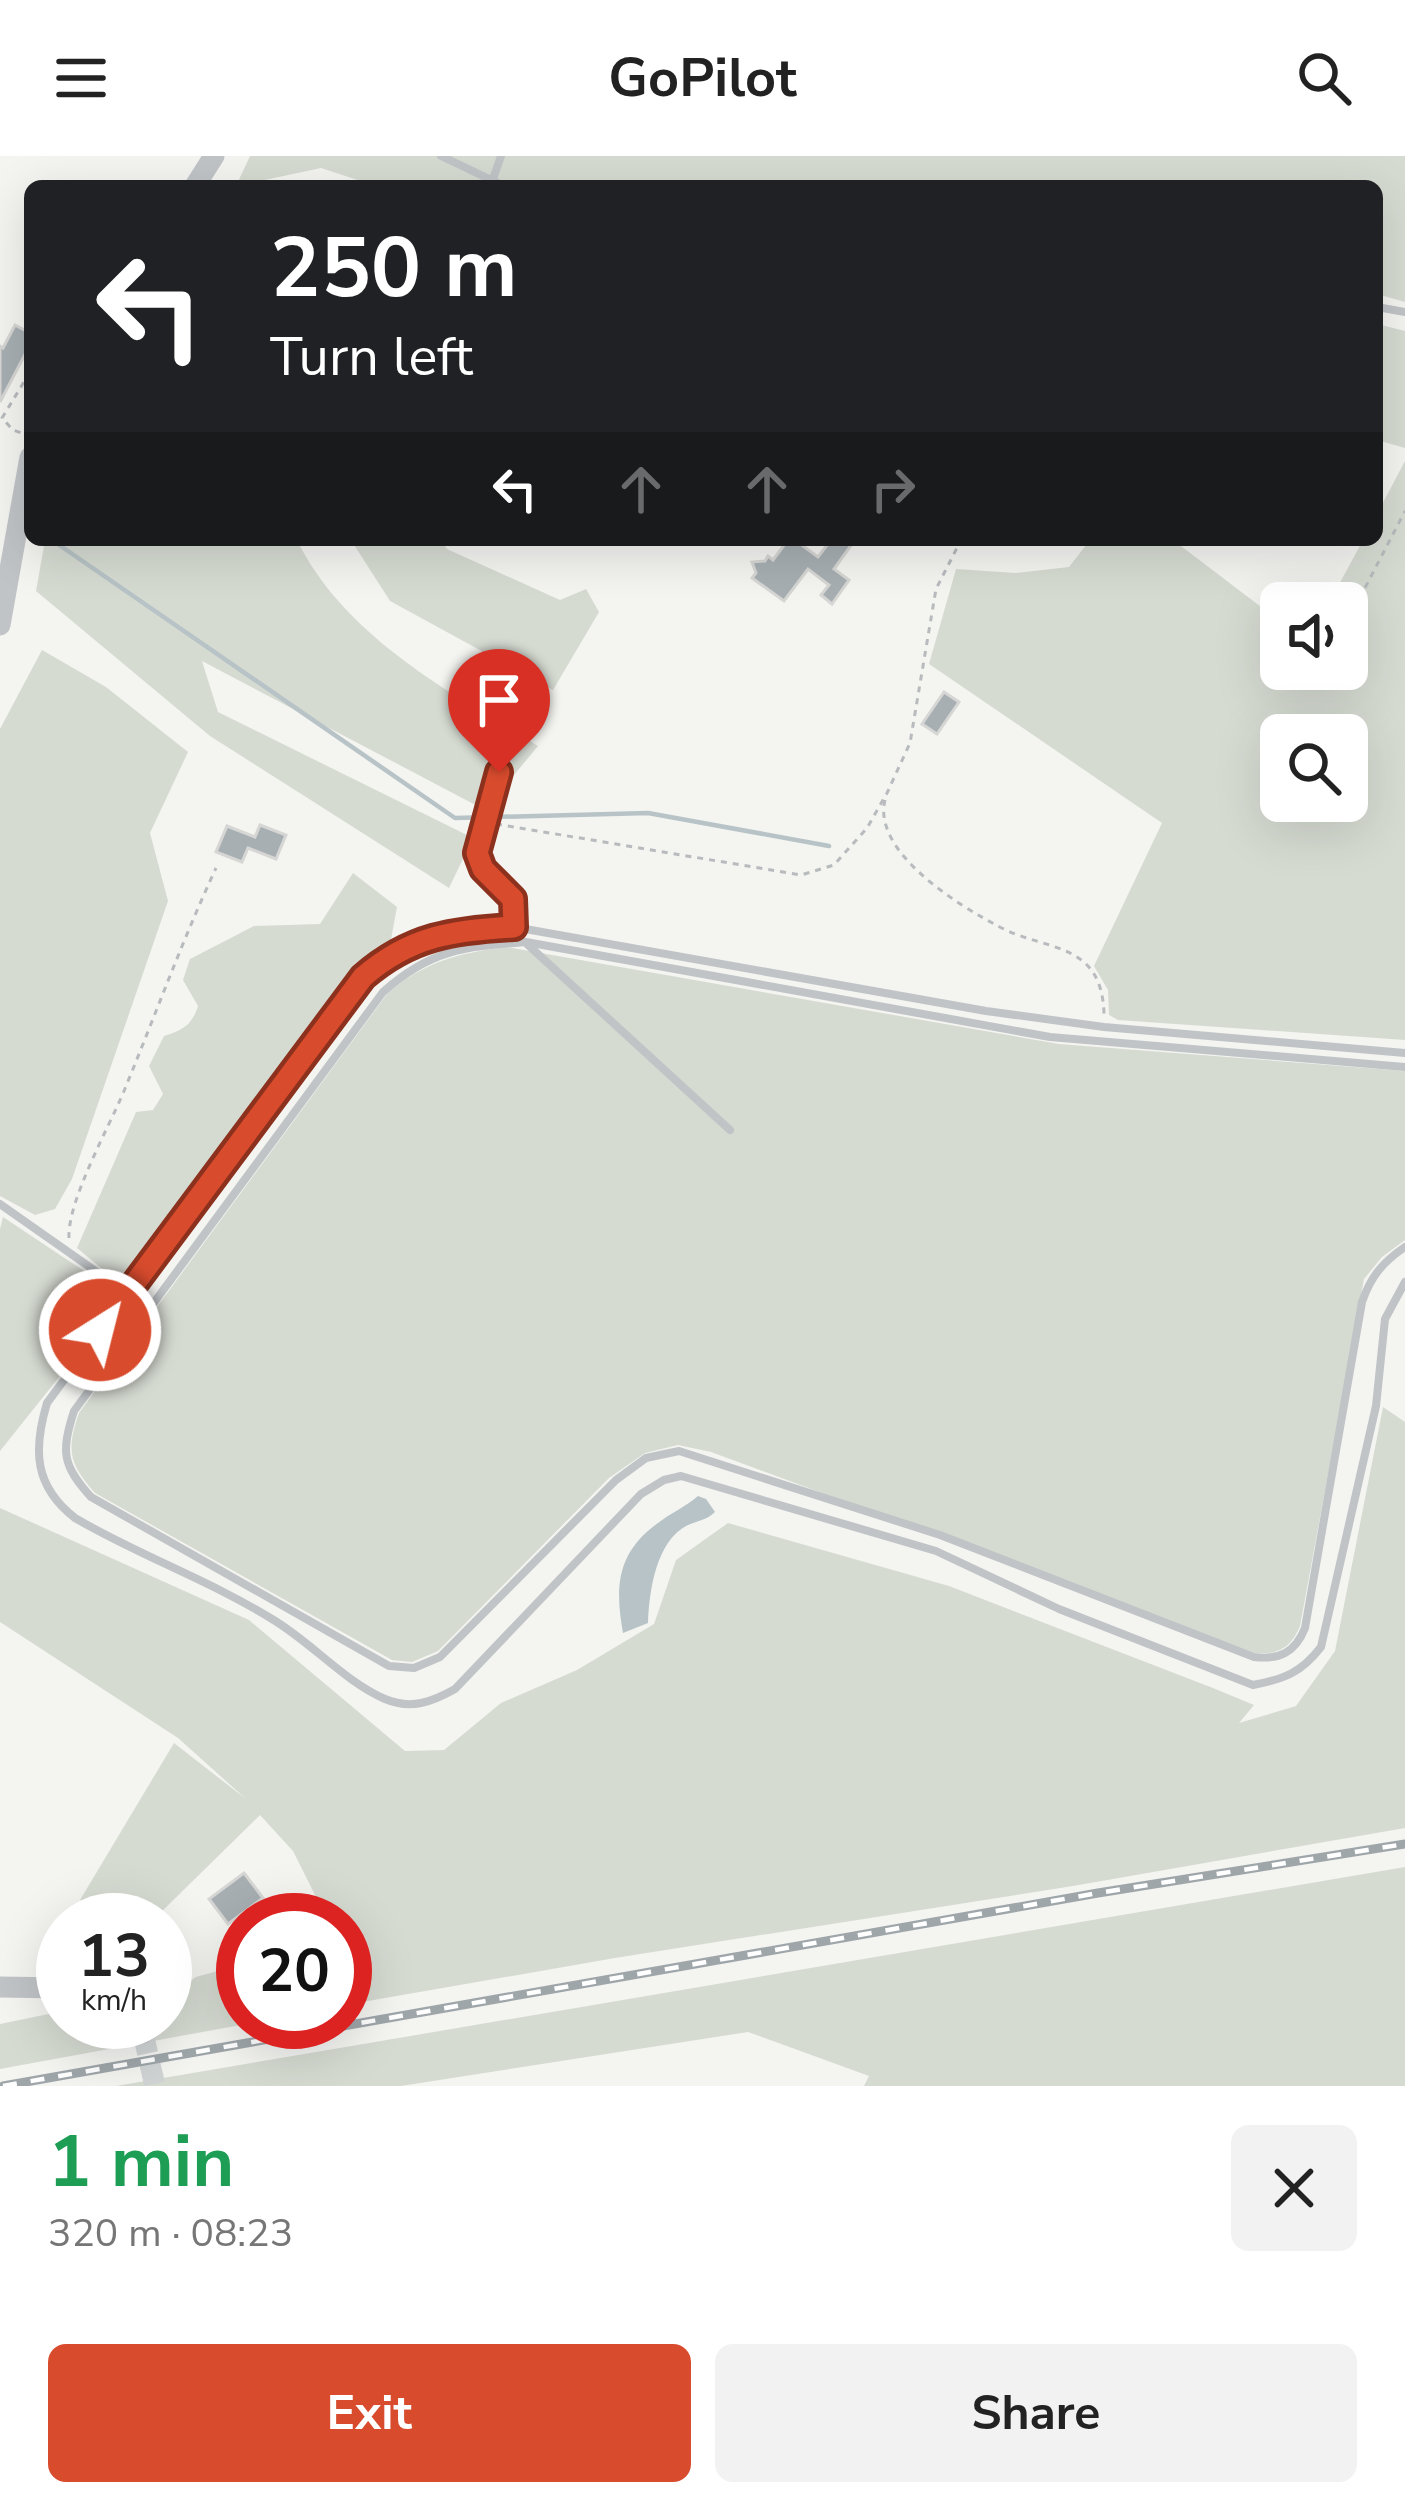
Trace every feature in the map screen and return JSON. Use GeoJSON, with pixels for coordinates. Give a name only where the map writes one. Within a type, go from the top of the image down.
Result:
{"type":"FeatureCollection","features":[{"type":"Feature","properties":{"kind":"street"},"geometry":{"type":"LineString","coordinates":[[0,625],[24,491]]}},
{"type":"Feature","properties":{"kind":"street"},"geometry":{"type":"LineString","coordinates":[[0,1987],[36,1988]]}},
{"type":"Feature","properties":{"kind":"lane"},"geometry":{"type":"LineString","coordinates":[[441,156],[493,179],[501,156]]}},
{"type":"Feature","properties":{"kind":"lane"},"geometry":{"type":"LineString","coordinates":[[499,772],[478,862],[513,899],[514,927],[730,1130]]}},
{"type":"Feature","properties":{"kind":"lane"},"geometry":{"type":"LineString","coordinates":[[1405,1053],[1104,1027],[986,1011],[514,927],[437,934],[384,959],[363,977],[46,1403],[36,1461],[58,1504],[92,1528],[241,1600],[282,1624],[364,1687],[406,1705],[430,1703],[455,1689],[641,1494],[681,1476],[935,1550],[1059,1609],[1253,1685],[1285,1679],[1305,1668],[1321,1647],[1376,1406],[1385,1318],[1405,1282]]}},
{"type":"Feature","properties":{"kind":"lane"},"geometry":{"type":"LineString","coordinates":[[1405,1067],[1049,1036],[526,942],[440,953],[409,968],[383,992],[74,1412],[64,1444],[70,1474],[91,1497],[389,1666],[414,1668],[440,1657],[616,1480],[646,1457],[679,1451],[940,1535],[1254,1657],[1272,1659],[1288,1653],[1300,1641],[1304,1628],[1362,1302],[1377,1271],[1405,1246]]}},
{"type":"Feature","properties":{"kind":"lane"},"geometry":{"type":"LineString","coordinates":[[0,1204],[151,1310]]}},
{"type":"Feature","properties":{"kind":"path"},"geometry":{"type":"LineString","coordinates":[[24,382],[2,418],[24,434]]}},
{"type":"Feature","properties":{"kind":"path"},"geometry":{"type":"LineString","coordinates":[[1368,582],[1405,512]]}},
{"type":"Feature","properties":{"kind":"path"},"geometry":{"type":"LineString","coordinates":[[484,822],[801,875],[834,865],[867,828],[910,743],[937,589],[958,546]]}},
{"type":"Feature","properties":{"kind":"path"},"geometry":{"type":"LineString","coordinates":[[887,793],[882,814],[898,852],[1001,928],[1072,954],[1096,976],[1103,992],[1104,1027]]}},
{"type":"Feature","properties":{"kind":"path"},"geometry":{"type":"LineString","coordinates":[[76,1256],[69,1241],[72,1213],[216,868]]}},
{"type":"Feature","properties":{"kind":"shaded area"},"geometry":{"type":"Polygon","coordinates":[[[250,156],[1405,156],[1405,302],[1383,296],[1383,180],[358,180],[321,168],[264,180],[239,180],[250,156]]]}},
{"type":"Feature","properties":{"kind":"shaded area"},"geometry":{"type":"Polygon","coordinates":[[[1383,326],[1405,331],[1405,448],[1383,442],[1383,326]]]}},
{"type":"Feature","properties":{"kind":"shaded area"},"geometry":{"type":"Polygon","coordinates":[[[1405,461],[1405,1040],[1118,1020],[1109,1015],[1108,990],[1094,966],[1162,823],[929,664],[956,569],[1015,573],[1069,567],[1085,546],[1181,546],[1260,606],[1260,690],[1368,690],[1368,582],[1340,582],[1360,546],[1383,546],[1383,503],[1405,461]]]}},
{"type":"Feature","properties":{"kind":"shaded area"},"geometry":{"type":"Polygon","coordinates":[[[44,546],[301,546],[317,574],[370,633],[435,682],[538,746],[485,810],[202,661],[218,712],[473,838],[449,888],[210,736],[36,591],[44,546]]]}},
{"type":"Feature","properties":{"kind":"shaded area"},"geometry":{"type":"Polygon","coordinates":[[[355,546],[445,546],[560,600],[586,589],[599,612],[553,690],[390,601],[355,546]]]}},
{"type":"Feature","properties":{"kind":"shaded area"},"geometry":{"type":"Polygon","coordinates":[[[42,650],[106,687],[188,752],[150,833],[168,901],[72,1179],[55,1209],[35,1215],[0,1196],[0,729],[42,650]]]}},
{"type":"Feature","properties":{"kind":"shaded area"},"geometry":{"type":"Polygon","coordinates":[[[353,873],[397,907],[390,945],[212,1187],[134,1281],[106,1272],[77,1248],[136,1112],[153,1110],[163,1094],[149,1066],[164,1036],[186,1026],[196,1012],[198,1006],[183,980],[190,959],[254,926],[320,924],[353,873]]]}},
{"type":"Feature","properties":{"kind":"shaded area"},"geometry":{"type":"Polygon","coordinates":[[[506,947],[1059,1044],[1405,1071],[1405,1240],[1364,1279],[1300,1626],[1288,1645],[1255,1653],[711,1452],[678,1445],[645,1453],[609,1478],[438,1651],[412,1662],[392,1660],[95,1493],[72,1456],[79,1413],[387,994],[442,961],[506,947]]]}},
{"type":"Feature","properties":{"kind":"shaded area"},"geometry":{"type":"Polygon","coordinates":[[[3,1217],[123,1297],[0,1451],[0,1229],[3,1217]]]}},
{"type":"Feature","properties":{"kind":"shaded area"},"geometry":{"type":"Polygon","coordinates":[[[1383,1407],[1405,1422],[1405,1828],[372,2000],[372,1893],[314,1893],[293,1851],[260,1815],[181,1893],[84,1893],[174,1743],[246,1799],[178,1738],[0,1622],[0,1508],[249,1620],[405,1751],[444,1750],[501,1703],[577,1670],[654,1624],[676,1560],[728,1523],[949,1586],[1254,1705],[1239,1723],[1296,1706],[1335,1651],[1383,1407]]]}},
{"type":"Feature","properties":{"kind":"shaded area"},"geometry":{"type":"Polygon","coordinates":[[[698,1496],[715,1512],[668,1542],[653,1582],[648,1623],[623,1633],[619,1586],[626,1559],[644,1534],[698,1496]]]}},
{"type":"Feature","properties":{"kind":"shaded area"},"geometry":{"type":"Polygon","coordinates":[[[1405,1867],[1405,2086],[864,2086],[869,2076],[748,2032],[401,2086],[116,2086],[334,2049],[372,2049],[372,2043],[1405,1867]]]}},
{"type":"Feature","properties":{"kind":"shaded area"},"geometry":{"type":"Polygon","coordinates":[[[216,1971],[216,2029],[192,2034],[192,1980],[216,1971]]]}},
{"type":"Feature","properties":{"kind":"shaded area"},"geometry":{"type":"Polygon","coordinates":[[[36,2017],[36,2049],[109,2049],[0,2069],[0,2024],[36,2017]]]}},
{"type":"Feature","properties":{"kind":"building"},"geometry":{"type":"Polygon","coordinates":[[[15,325],[24,330],[24,356],[0,402],[0,346],[3,348],[15,325]]]}},
{"type":"Feature","properties":{"kind":"building"},"geometry":{"type":"Polygon","coordinates":[[[784,546],[803,546],[818,557],[826,546],[851,546],[834,569],[849,580],[832,604],[821,595],[829,585],[808,569],[784,601],[752,578],[756,573],[752,562],[765,561],[768,556],[773,560],[784,546]]]}},
{"type":"Feature","properties":{"kind":"building"},"geometry":{"type":"Polygon","coordinates":[[[944,692],[959,702],[937,734],[922,724],[944,692]]]}},
{"type":"Feature","properties":{"kind":"building"},"geometry":{"type":"Polygon","coordinates":[[[260,825],[286,835],[276,859],[248,848],[242,862],[216,852],[227,826],[255,837],[260,825]]]}},
{"type":"Feature","properties":{"kind":"building"},"geometry":{"type":"Polygon","coordinates":[[[244,1873],[259,1893],[217,1893],[244,1873]]]}},
{"type":"Feature","properties":{"kind":"waterway"},"geometry":{"type":"LineString","coordinates":[[61,546],[455,818],[648,813],[829,846]]}},
{"type":"Feature","properties":{"kind":"tunnel"},"geometry":{"type":"LineString","coordinates":[[147,2049],[155,2086]]}},
{"type":"Feature","properties":{"kind":"railway"},"geometry":{"type":"LineString","coordinates":[[3,2086],[1098,1893],[1405,1844]]}},
{"type":"Feature","properties":{"kind":"route"},"geometry":{"type":"LineString","coordinates":[[100,1330],[363,977],[384,959],[437,934],[514,927],[513,899],[483,869],[477,853],[499,772]]}}]}
